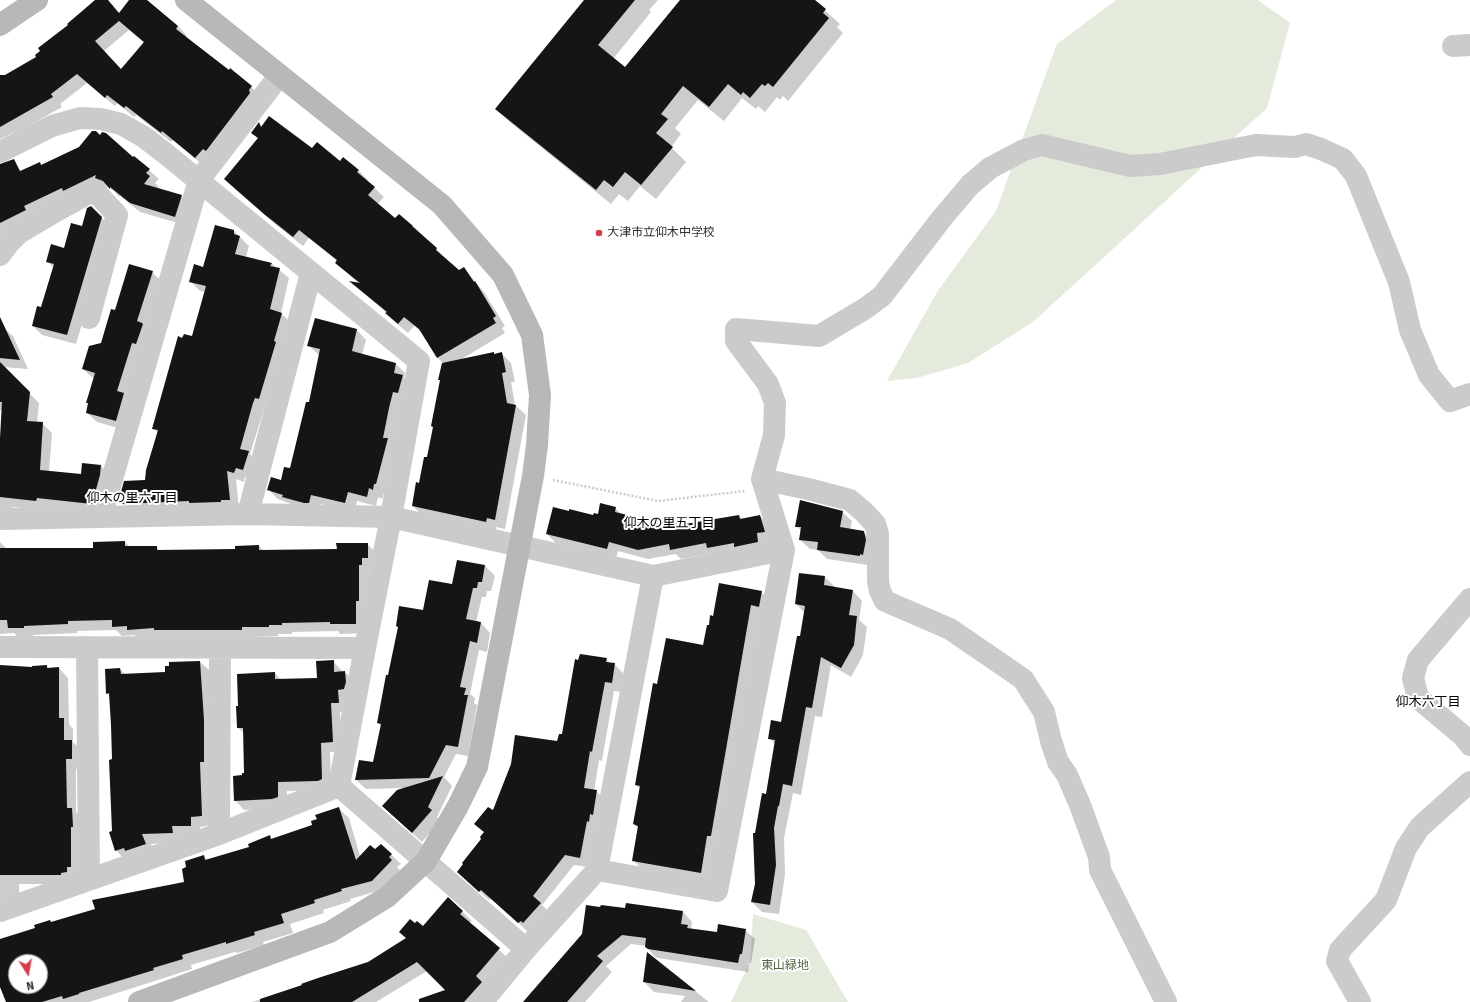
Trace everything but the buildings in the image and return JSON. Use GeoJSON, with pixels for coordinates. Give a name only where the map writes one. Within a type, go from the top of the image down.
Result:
{"type":"FeatureCollection","features":[{"type":"Feature","properties":{"kind":"street"},"geometry":{"type":"LineString","coordinates":[[0,25],[37,0]]}},
{"type":"Feature","properties":{"kind":"street"},"geometry":{"type":"LineString","coordinates":[[139,1002],[330,932],[387,897],[426,861],[458,806],[478,767],[532,476],[537,445],[540,394],[532,335],[503,275],[442,205],[186,0]]}},
{"type":"Feature","properties":{"kind":"street"},"geometry":{"type":"LineString","coordinates":[[101,517],[199,180],[279,76]]}},
{"type":"Feature","properties":{"kind":"street"},"geometry":{"type":"LineString","coordinates":[[0,152],[52,126],[80,118],[121,124],[144,137],[199,180],[419,361],[391,517],[364,648],[339,786]]}},
{"type":"Feature","properties":{"kind":"street"},"geometry":{"type":"LineString","coordinates":[[597,870],[717,891],[784,550],[763,484],[774,434],[775,403],[768,384],[736,341],[736,329],[819,336],[860,312],[882,296],[942,218],[970,185],[990,168],[1024,150],[1042,145],[1130,166],[1160,164],[1256,145],[1295,147],[1306,144],[1343,159],[1356,176],[1399,282],[1410,330],[1429,374],[1450,401],[1470,394]]}},
{"type":"Feature","properties":{"kind":"street"},"geometry":{"type":"LineString","coordinates":[[0,255],[19,233],[56,210],[94,190],[117,215],[89,318]]}},
{"type":"Feature","properties":{"kind":"street"},"geometry":{"type":"LineString","coordinates":[[248,514],[311,273]]}},
{"type":"Feature","properties":{"kind":"street"},"geometry":{"type":"LineString","coordinates":[[763,484],[808,489],[850,500],[875,524],[878,534],[878,581],[880,591],[885,601],[950,629],[1023,679],[1044,712],[1058,762],[1067,775],[1080,805],[1099,857],[1100,870],[1166,1002]]}},
{"type":"Feature","properties":{"kind":"street"},"geometry":{"type":"LineString","coordinates":[[0,519],[248,514],[391,517],[653,576],[784,550]]}},
{"type":"Feature","properties":{"kind":"street"},"geometry":{"type":"LineString","coordinates":[[482,1002],[597,870],[653,576]]}},
{"type":"Feature","properties":{"kind":"street"},"geometry":{"type":"LineString","coordinates":[[1470,599],[1418,660],[1413,678],[1418,698],[1462,735],[1470,744]]}},
{"type":"Feature","properties":{"kind":"street"},"geometry":{"type":"LineString","coordinates":[[0,647],[364,648]]}},
{"type":"Feature","properties":{"kind":"street"},"geometry":{"type":"LineString","coordinates":[[87,647],[89,879]]}},
{"type":"Feature","properties":{"kind":"street"},"geometry":{"type":"LineString","coordinates":[[219,834],[220,648]]}},
{"type":"Feature","properties":{"kind":"street"},"geometry":{"type":"LineString","coordinates":[[1360,1002],[1337,961],[1340,950],[1386,900],[1406,848],[1420,827],[1470,782]]}},
{"type":"Feature","properties":{"kind":"street"},"geometry":{"type":"LineString","coordinates":[[339,786],[526,950]]}},
{"type":"Feature","properties":{"kind":"street"},"geometry":{"type":"LineString","coordinates":[[0,911],[219,834],[339,786]]}},
{"type":"Feature","properties":{"kind":"path"},"geometry":{"type":"LineString","coordinates":[[532,476],[658,501],[763,484]]}},
{"type":"Feature","properties":{"kind":"green space"},"geometry":{"type":"Polygon","coordinates":[[[1116,0],[1258,0],[1290,23],[1267,108],[1033,322],[968,363],[917,378],[887,381],[937,292],[996,211],[1057,44],[1116,0]]]}},
{"type":"Feature","properties":{"kind":"green space","name":"東山緑地"},"geometry":{"type":"Polygon","coordinates":[[[753,914],[806,930],[848,1002],[731,1002],[750,962],[753,914]]]}},
{"type":"Feature","properties":{"kind":"place","name":"大津市立仰木中学校"},"geometry":{"type":"Point","coordinates":[599,233]}},
{"type":"Feature","properties":{"kind":"district","name":"仰木の里六丁目"},"geometry":{"type":"Point","coordinates":[132,499]}},
{"type":"Feature","properties":{"kind":"district","name":"仰木の里五丁目"},"geometry":{"type":"Point","coordinates":[669,524]}},
{"type":"Feature","properties":{"kind":"district","name":"仰木六丁目"},"geometry":{"type":"Point","coordinates":[1428,703]}}]}
